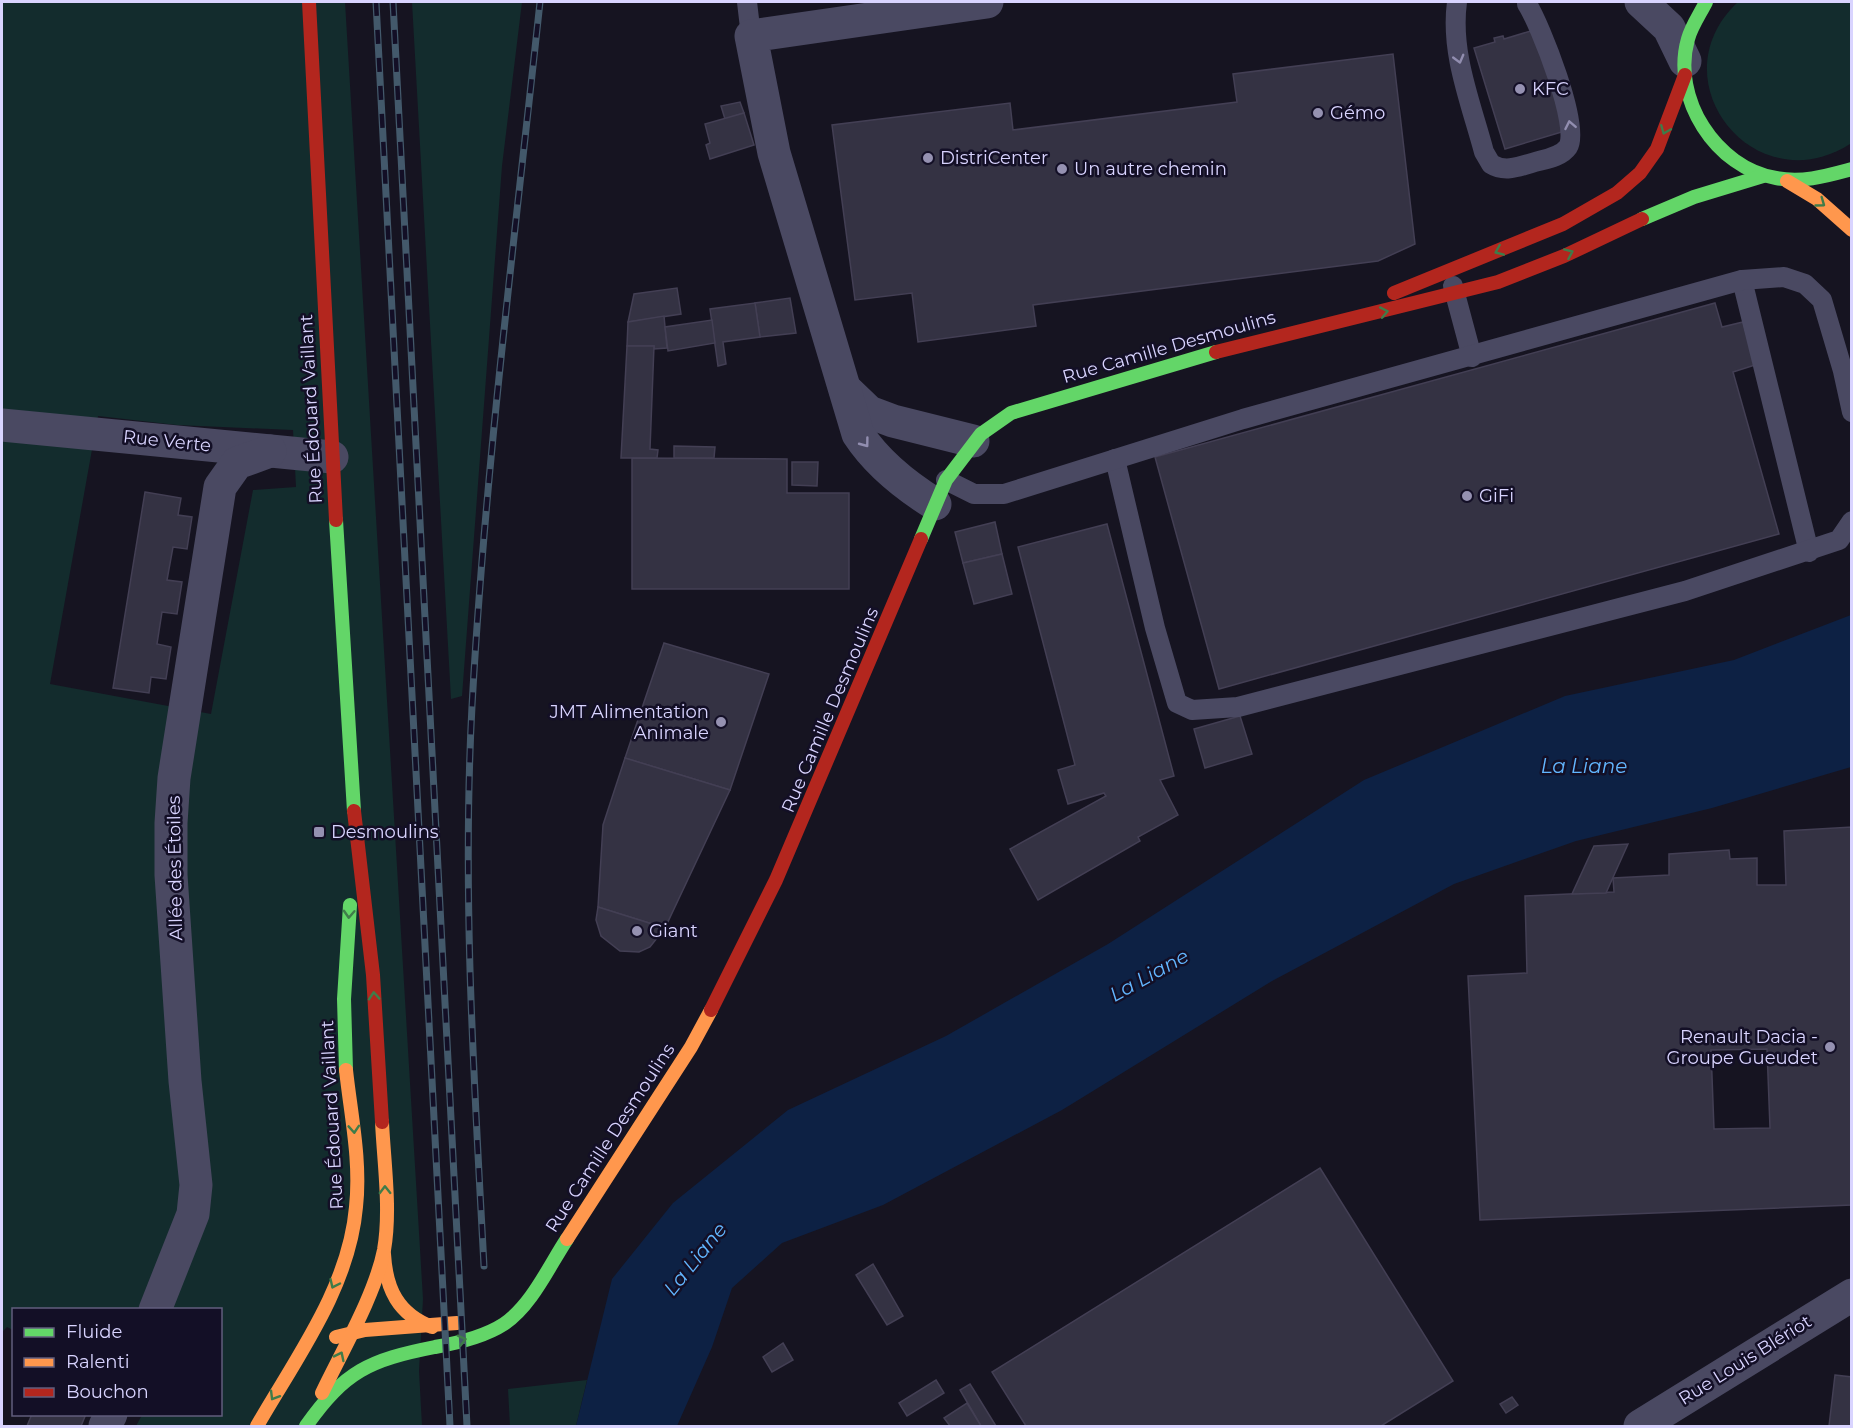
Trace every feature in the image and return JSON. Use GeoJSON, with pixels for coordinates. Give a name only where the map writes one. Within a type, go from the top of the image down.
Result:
{"type":"FeatureCollection","features":[{"type":"Feature","properties":{"kind":"street","name":"Rue Édouard Vaillant"},"geometry":{"type":"LineString","coordinates":[[305,1426],[377,1275],[384,1249],[385,1185],[373,975],[354,814],[332,457],[309,2]]}},
{"type":"Feature","properties":{"kind":"street"},"geometry":{"type":"LineString","coordinates":[[941,492],[896,476],[864,443],[854,421],[774,153],[751,36],[983,2]]}},
{"type":"Feature","properties":{"kind":"street"},"geometry":{"type":"LineString","coordinates":[[1641,2],[1669,27],[1685,68],[1693,110],[1706,134],[1731,160],[1763,176],[1787,181],[1816,181],[1851,169]]}},
{"type":"Feature","properties":{"kind":"street"},"geometry":{"type":"LineString","coordinates":[[1685,68],[1690,33],[1706,2]]}},
{"type":"Feature","properties":{"kind":"street","name":"Rue Camille Desmoulins"},"geometry":{"type":"LineString","coordinates":[[1306,328],[1450,271],[1591,210],[1640,173],[1657,149],[1685,68]]}},
{"type":"Feature","properties":{"kind":"street","name":"Rue Camille Desmoulins"},"geometry":{"type":"LineString","coordinates":[[305,1426],[332,1391],[367,1365],[489,1332],[509,1322],[530,1293],[691,1047],[736,966],[889,619],[941,492],[973,441],[1001,419],[1023,407],[1306,328],[1425,304],[1456,295],[1542,265],[1692,196],[1727,184],[1763,176]]}},
{"type":"Feature","properties":{"kind":"street"},"geometry":{"type":"LineString","coordinates":[[1787,181],[1817,199],[1851,230]]}},
{"type":"Feature","properties":{"kind":"street"},"geometry":{"type":"LineString","coordinates":[[845,389],[868,412],[893,421],[973,441]]}},
{"type":"Feature","properties":{"kind":"street","name":"Rue Verte"},"geometry":{"type":"LineString","coordinates":[[2,424],[332,457]]}},
{"type":"Feature","properties":{"kind":"street","name":"Allée des Étoiles"},"geometry":{"type":"LineString","coordinates":[[155,1308],[193,1214],[196,1185],[185,1081],[171,875],[172,801],[177,755],[220,487],[237,463],[270,451]]}},
{"type":"Feature","properties":{"kind":"street","name":"Rue Édouard Vaillant"},"geometry":{"type":"LineString","coordinates":[[257,1426],[293,1366],[338,1277],[354,1229],[355,1158],[344,1031],[354,814]]}},
{"type":"Feature","properties":{"kind":"street"},"geometry":{"type":"LineString","coordinates":[[354,1229],[352,1291],[359,1316],[384,1344],[405,1354]]}},
{"type":"Feature","properties":{"kind":"street"},"geometry":{"type":"LineString","coordinates":[[384,1249],[387,1283],[392,1297],[408,1315],[432,1327]]}},
{"type":"Feature","properties":{"kind":"street"},"geometry":{"type":"LineString","coordinates":[[498,1309],[530,1293]]}},
{"type":"Feature","properties":{"kind":"street","name":"Rue Louis Blériot"},"geometry":{"type":"LineString","coordinates":[[1640,1426],[1851,1295]]}},
{"type":"Feature","properties":{"kind":"street"},"geometry":{"type":"LineString","coordinates":[[293,1366],[323,1343],[351,1332],[432,1327],[473,1318]]}},
{"type":"Feature","properties":{"kind":"lane"},"geometry":{"type":"LineString","coordinates":[[747,2],[751,36]]}},
{"type":"Feature","properties":{"kind":"lane"},"geometry":{"type":"LineString","coordinates":[[1456,2],[1454,25],[1456,47],[1484,152],[1491,164],[1503,168],[1554,157],[1567,149],[1572,136],[1543,31],[1527,3]]}},
{"type":"Feature","properties":{"kind":"lane"},"geometry":{"type":"LineString","coordinates":[[1450,271],[1472,357]]}},
{"type":"Feature","properties":{"kind":"lane"},"geometry":{"type":"LineString","coordinates":[[941,492],[1004,494],[1243,419],[1742,280],[1784,277],[1805,284],[1822,300],[1843,371],[1851,412]]}},
{"type":"Feature","properties":{"kind":"lane"},"geometry":{"type":"LineString","coordinates":[[1742,280],[1809,552]]}},
{"type":"Feature","properties":{"kind":"lane"},"geometry":{"type":"LineString","coordinates":[[1115,459],[1155,628],[1177,703],[1192,710],[1238,707],[1685,591],[1809,552],[1839,540],[1851,521]]}},
{"type":"Feature","properties":{"kind":"green space"},"geometry":{"type":"Polygon","coordinates":[[[2,2],[345,2],[423,1299],[419,1371],[422,1426],[136,1426],[141,1416],[222,1416],[222,1308],[12,1308],[12,1330],[7,1327],[2,1332],[2,2]],[[98,416],[50,684],[211,714],[253,490],[296,487],[293,430],[177,425],[98,416]]]}},
{"type":"Feature","properties":{"kind":"green space"},"geometry":{"type":"Polygon","coordinates":[[[412,2],[522,2],[502,166],[462,696],[451,699],[412,2]]]}},
{"type":"Feature","properties":{"kind":"green space"},"geometry":{"type":"Polygon","coordinates":[[[1738,2],[1851,2],[1850,144],[1814,159],[1780,158],[1750,146],[1727,125],[1712,97],[1707,65],[1715,33],[1738,2]]]}},
{"type":"Feature","properties":{"kind":"green space"},"geometry":{"type":"Polygon","coordinates":[[[587,1380],[576,1426],[510,1426],[508,1389],[587,1380]]]}},
{"type":"Feature","properties":{"kind":"water","name":"La Liane"},"geometry":{"type":"Polygon","coordinates":[[[1851,615],[1851,767],[1712,808],[1576,841],[1454,884],[1272,981],[1062,1110],[883,1205],[782,1243],[732,1288],[712,1347],[677,1426],[576,1426],[612,1279],[673,1203],[788,1110],[946,1036],[1108,944],[1364,780],[1565,696],[1734,660],[1851,615]]]}},
{"type":"Feature","properties":{"kind":"building","name":"KFC"},"geometry":{"type":"Polygon","coordinates":[[[1534,30],[1565,131],[1505,149],[1474,48],[1495,42],[1494,38],[1503,36],[1504,39],[1534,30]]]}},
{"type":"Feature","properties":{"kind":"building"},"geometry":{"type":"Polygon","coordinates":[[[1393,54],[1415,244],[1378,261],[1033,305],[1036,326],[918,342],[912,293],[855,300],[832,125],[1010,103],[1013,130],[1237,102],[1233,74],[1393,54]]]}},
{"type":"Feature","properties":{"kind":"building"},"geometry":{"type":"Polygon","coordinates":[[[740,102],[744,113],[725,119],[721,106],[740,102]]]}},
{"type":"Feature","properties":{"kind":"building"},"geometry":{"type":"Polygon","coordinates":[[[744,113],[754,145],[710,159],[706,145],[710,143],[705,124],[744,113]]]}},
{"type":"Feature","properties":{"kind":"building"},"geometry":{"type":"Polygon","coordinates":[[[677,288],[681,314],[628,322],[634,294],[677,288]]]}},
{"type":"Feature","properties":{"kind":"building"},"geometry":{"type":"Polygon","coordinates":[[[790,298],[796,333],[760,337],[755,303],[790,298]]]}},
{"type":"Feature","properties":{"kind":"building"},"geometry":{"type":"Polygon","coordinates":[[[755,303],[760,337],[723,342],[726,364],[718,366],[710,309],[755,303]]]}},
{"type":"Feature","properties":{"kind":"building","name":"GiFi"},"geometry":{"type":"Polygon","coordinates":[[[1715,303],[1722,327],[1743,322],[1755,365],[1733,372],[1779,534],[1219,689],[1155,457],[1715,303]]]}},
{"type":"Feature","properties":{"kind":"building"},"geometry":{"type":"Polygon","coordinates":[[[664,316],[667,348],[627,346],[628,322],[664,316]]]}},
{"type":"Feature","properties":{"kind":"building"},"geometry":{"type":"Polygon","coordinates":[[[712,320],[715,343],[668,351],[665,327],[712,320]]]}},
{"type":"Feature","properties":{"kind":"building"},"geometry":{"type":"Polygon","coordinates":[[[627,346],[654,346],[650,449],[658,450],[657,458],[621,458],[627,346]]]}},
{"type":"Feature","properties":{"kind":"building"},"geometry":{"type":"Polygon","coordinates":[[[674,446],[715,447],[714,458],[674,458],[674,446]]]}},
{"type":"Feature","properties":{"kind":"building"},"geometry":{"type":"Polygon","coordinates":[[[632,458],[787,459],[787,493],[849,493],[849,589],[632,589],[632,458]]]}},
{"type":"Feature","properties":{"kind":"building"},"geometry":{"type":"Polygon","coordinates":[[[792,462],[818,462],[817,486],[792,485],[792,462]]]}},
{"type":"Feature","properties":{"kind":"building"},"geometry":{"type":"Polygon","coordinates":[[[145,492],[181,498],[178,515],[192,517],[187,549],[173,547],[167,580],[182,582],[177,614],[162,612],[157,644],[171,647],[166,679],[151,677],[149,693],[113,688],[145,492]]]}},
{"type":"Feature","properties":{"kind":"building"},"geometry":{"type":"Polygon","coordinates":[[[995,522],[1002,554],[963,563],[955,532],[995,522]]]}},
{"type":"Feature","properties":{"kind":"building"},"geometry":{"type":"Polygon","coordinates":[[[1107,524],[1174,776],[1160,780],[1178,815],[1138,837],[1140,841],[1038,900],[1010,849],[1106,796],[1104,793],[1068,804],[1058,770],[1075,765],[1018,547],[1107,524]]]}},
{"type":"Feature","properties":{"kind":"building"},"geometry":{"type":"Polygon","coordinates":[[[1002,554],[1012,594],[974,604],[963,563],[1002,554]]]}},
{"type":"Feature","properties":{"kind":"building"},"geometry":{"type":"Polygon","coordinates":[[[664,643],[769,674],[730,790],[625,758],[664,643]]]}},
{"type":"Feature","properties":{"kind":"building"},"geometry":{"type":"Polygon","coordinates":[[[1240,716],[1252,754],[1205,768],[1194,729],[1240,716]]]}},
{"type":"Feature","properties":{"kind":"building"},"geometry":{"type":"Polygon","coordinates":[[[625,758],[730,790],[665,928],[598,907],[603,825],[625,758]]]}},
{"type":"Feature","properties":{"kind":"building"},"geometry":{"type":"Polygon","coordinates":[[[1852,827],[1852,1205],[1480,1220],[1468,976],[1527,973],[1525,896],[1614,892],[1613,878],[1669,875],[1669,854],[1729,850],[1730,859],[1757,858],[1757,885],[1786,885],[1784,831],[1852,827]],[[1767,1049],[1711,1050],[1714,1129],[1770,1128],[1767,1049]]]}},
{"type":"Feature","properties":{"kind":"building"},"geometry":{"type":"Polygon","coordinates":[[[1628,844],[1606,893],[1572,894],[1594,846],[1628,844]]]}},
{"type":"Feature","properties":{"kind":"building"},"geometry":{"type":"Polygon","coordinates":[[[598,907],[665,928],[650,947],[639,952],[620,951],[601,936],[596,920],[598,907]]]}},
{"type":"Feature","properties":{"kind":"building"},"geometry":{"type":"Polygon","coordinates":[[[1320,1168],[1453,1381],[1381,1426],[1026,1426],[992,1372],[1320,1168]]]}},
{"type":"Feature","properties":{"kind":"building"},"geometry":{"type":"Polygon","coordinates":[[[873,1264],[903,1316],[887,1325],[856,1275],[873,1264]]]}},
{"type":"Feature","properties":{"kind":"building"},"geometry":{"type":"Polygon","coordinates":[[[783,1343],[793,1360],[772,1372],[763,1357],[783,1343]]]}},
{"type":"Feature","properties":{"kind":"building"},"geometry":{"type":"Polygon","coordinates":[[[1835,1375],[1852,1377],[1852,1426],[1829,1426],[1835,1375]]]}},
{"type":"Feature","properties":{"kind":"building"},"geometry":{"type":"Polygon","coordinates":[[[936,1380],[944,1393],[907,1416],[899,1403],[936,1380]]]}},
{"type":"Feature","properties":{"kind":"building"},"geometry":{"type":"Polygon","coordinates":[[[970,1384],[996,1426],[981,1426],[960,1390],[970,1384]]]}},
{"type":"Feature","properties":{"kind":"building"},"geometry":{"type":"Polygon","coordinates":[[[1512,1397],[1518,1405],[1506,1413],[1500,1404],[1512,1397]]]}},
{"type":"Feature","properties":{"kind":"building"},"geometry":{"type":"Polygon","coordinates":[[[967,1403],[981,1426],[950,1426],[944,1418],[967,1403]]]}},
{"type":"Feature","properties":{"kind":"building"},"geometry":{"type":"Polygon","coordinates":[[[31,1416],[85,1416],[81,1426],[27,1426],[31,1416]]]}},
{"type":"Feature","properties":{"kind":"railway"},"geometry":{"type":"LineString","coordinates":[[376,2],[450,1426]]}},
{"type":"Feature","properties":{"kind":"railway"},"geometry":{"type":"LineString","coordinates":[[393,2],[467,1426]]}},
{"type":"Feature","properties":{"kind":"railway"},"geometry":{"type":"LineString","coordinates":[[484,1266],[470,986],[468,846],[472,706],[493,441],[540,2]]}},
{"type":"Feature","properties":{"kind":"traffic: fast"},"geometry":{"type":"LineString","coordinates":[[1706,2],[1693,25],[1684,62],[1686,84],[1693,106],[1703,127],[1717,145],[1754,172],[1776,178],[1805,179],[1852,169]]}},
{"type":"Feature","properties":{"kind":"traffic: fast"},"geometry":{"type":"LineString","coordinates":[[1642,219],[1694,197],[1763,176]]}},
{"type":"Feature","properties":{"kind":"traffic: fast"},"geometry":{"type":"LineString","coordinates":[[921,539],[946,480],[981,434],[1011,413],[1216,352]]}},
{"type":"Feature","properties":{"kind":"traffic: fast"},"geometry":{"type":"LineString","coordinates":[[336,520],[354,811]]}},
{"type":"Feature","properties":{"kind":"traffic: fast"},"geometry":{"type":"LineString","coordinates":[[346,1070],[344,999],[350,905]]}},
{"type":"Feature","properties":{"kind":"traffic: fast"},"geometry":{"type":"LineString","coordinates":[[306,1426],[333,1392],[360,1371],[375,1363],[471,1339],[504,1324],[531,1296],[567,1239]]}},
{"type":"Feature","properties":{"kind":"traffic: slow"},"geometry":{"type":"LineString","coordinates":[[1787,181],[1817,199],[1852,230]]}},
{"type":"Feature","properties":{"kind":"traffic: slow"},"geometry":{"type":"LineString","coordinates":[[567,1239],[691,1047],[711,1010]]}},
{"type":"Feature","properties":{"kind":"traffic: slow"},"geometry":{"type":"LineString","coordinates":[[257,1426],[304,1348],[332,1294],[351,1237],[356,1207],[357,1173],[346,1070]]}},
{"type":"Feature","properties":{"kind":"traffic: slow"},"geometry":{"type":"LineString","coordinates":[[322,1393],[366,1304],[384,1250],[387,1203],[382,1122]]}},
{"type":"Feature","properties":{"kind":"traffic: slow"},"geometry":{"type":"LineString","coordinates":[[384,1254],[385,1267],[396,1299],[410,1315],[432,1327]]}},
{"type":"Feature","properties":{"kind":"traffic: slow"},"geometry":{"type":"LineString","coordinates":[[336,1337],[365,1330],[457,1323]]}},
{"type":"Feature","properties":{"kind":"traffic: jam"},"geometry":{"type":"LineString","coordinates":[[309,2],[336,520]]}},
{"type":"Feature","properties":{"kind":"traffic: jam"},"geometry":{"type":"LineString","coordinates":[[1394,293],[1563,224],[1617,193],[1640,173],[1657,149],[1685,75]]}},
{"type":"Feature","properties":{"kind":"traffic: jam"},"geometry":{"type":"LineString","coordinates":[[1216,352],[1498,282],[1564,256],[1642,219]]}},
{"type":"Feature","properties":{"kind":"traffic: jam"},"geometry":{"type":"LineString","coordinates":[[711,1010],[776,880],[921,539]]}},
{"type":"Feature","properties":{"kind":"traffic: jam"},"geometry":{"type":"LineString","coordinates":[[354,811],[373,975],[382,1122]]}},
{"type":"Feature","properties":{"kind":"place","name":"KFC"},"geometry":{"type":"Point","coordinates":[1520,89]}},
{"type":"Feature","properties":{"kind":"place","name":"Gémo"},"geometry":{"type":"Point","coordinates":[1318,113]}},
{"type":"Feature","properties":{"kind":"place","name":"DistriCenter"},"geometry":{"type":"Point","coordinates":[928,158]}},
{"type":"Feature","properties":{"kind":"place","name":"Un autre chemin"},"geometry":{"type":"Point","coordinates":[1062,169]}},
{"type":"Feature","properties":{"kind":"place","name":"GiFi"},"geometry":{"type":"Point","coordinates":[1467,496]}},
{"type":"Feature","properties":{"kind":"place","name":"JMT Alimentation Animale"},"geometry":{"type":"Point","coordinates":[721,722]}},
{"type":"Feature","properties":{"kind":"place","name":"Desmoulins"},"geometry":{"type":"Point","coordinates":[319,832]}},
{"type":"Feature","properties":{"kind":"place","name":"Giant"},"geometry":{"type":"Point","coordinates":[637,931]}},
{"type":"Feature","properties":{"kind":"place","name":"Renault Dacia - Groupe Gueudet"},"geometry":{"type":"Point","coordinates":[1830,1047]}}]}
